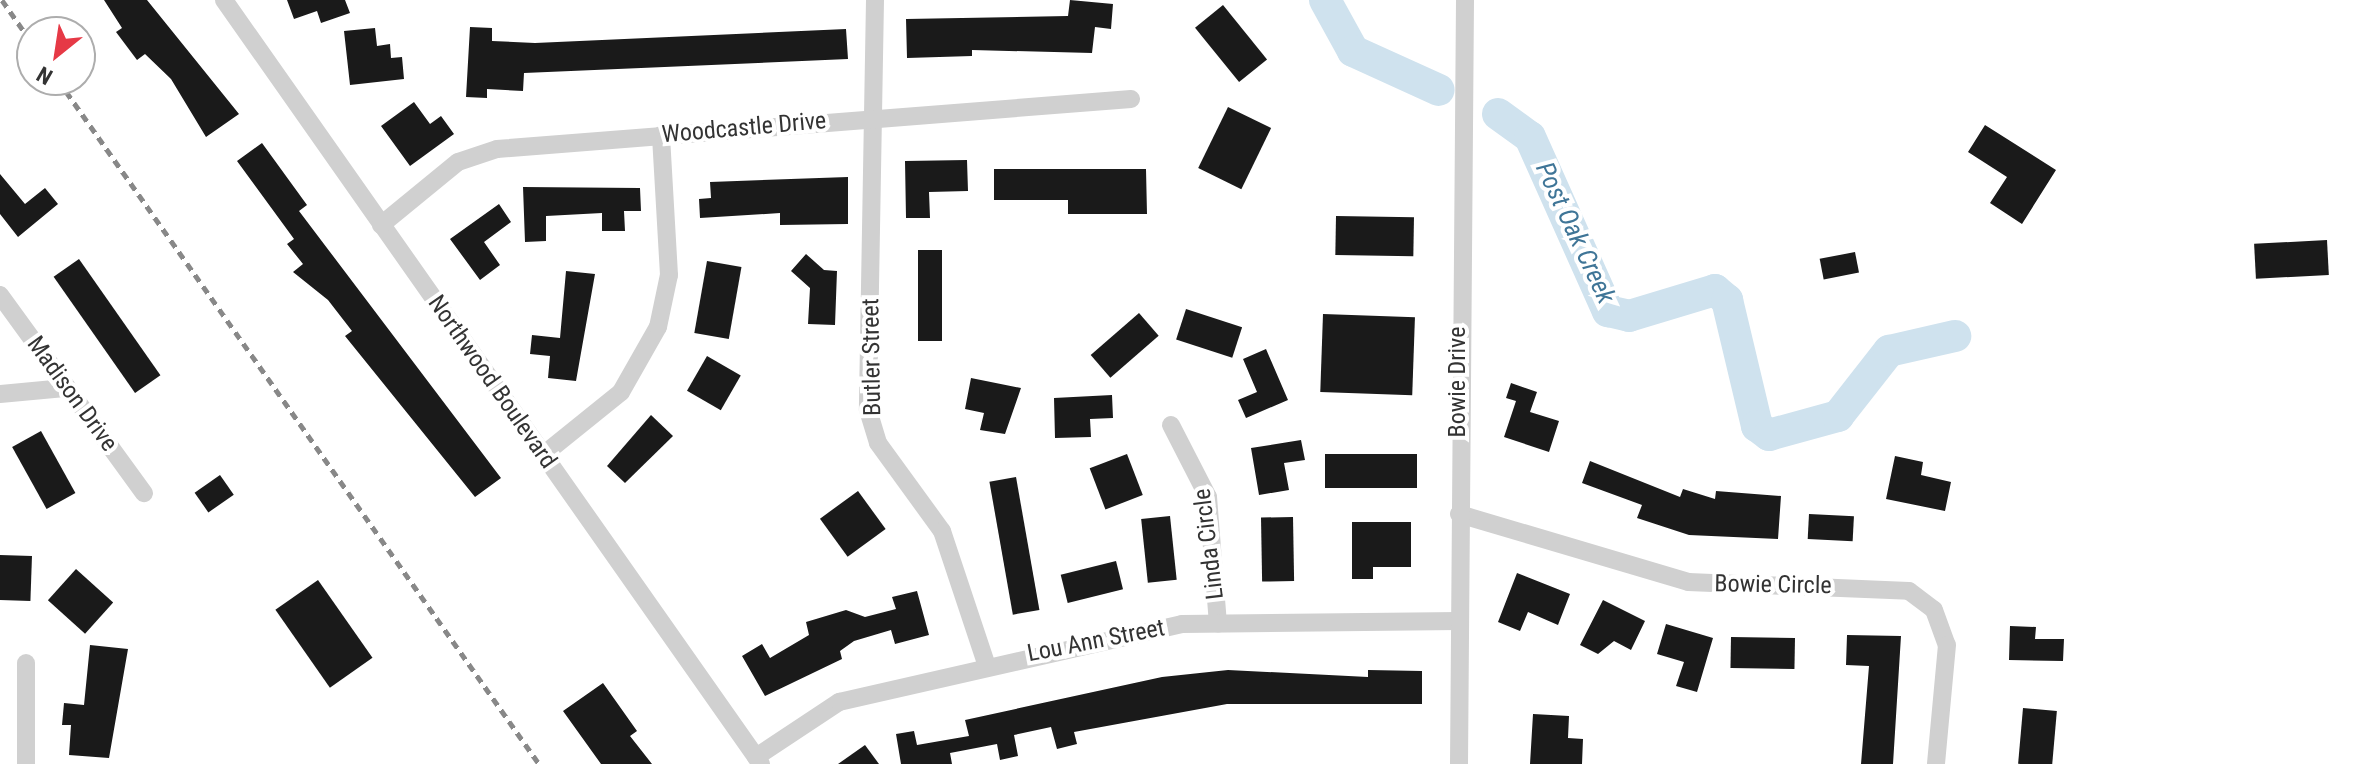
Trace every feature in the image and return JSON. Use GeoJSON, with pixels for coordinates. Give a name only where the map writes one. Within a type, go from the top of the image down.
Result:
{"type":"FeatureCollection","features":[{"type":"Feature","properties":{"kind":"street","name":"Northwood Boulevard"},"geometry":{"type":"LineString","coordinates":[[224,0],[759,761]]}},
{"type":"Feature","properties":{"kind":"street","name":"Butler Street"},"geometry":{"type":"LineString","coordinates":[[875,0],[868,410],[878,443],[942,531],[986,663]]}},
{"type":"Feature","properties":{"kind":"street","name":"Bowie Drive"},"geometry":{"type":"LineString","coordinates":[[1459,764],[1465,0]]}},
{"type":"Feature","properties":{"kind":"street","name":"Woodcastle Drive"},"geometry":{"type":"LineString","coordinates":[[381,225],[458,162],[497,149],[1131,99]]}},
{"type":"Feature","properties":{"kind":"street"},"geometry":{"type":"LineString","coordinates":[[543,455],[621,392],[658,327],[669,275],[661,135]]}},
{"type":"Feature","properties":{"kind":"street","name":"Madison Drive"},"geometry":{"type":"LineString","coordinates":[[0,295],[144,493]]}},
{"type":"Feature","properties":{"kind":"street"},"geometry":{"type":"LineString","coordinates":[[0,394],[65,388]]}},
{"type":"Feature","properties":{"kind":"street","name":"Linda Circle"},"geometry":{"type":"LineString","coordinates":[[1171,425],[1208,497],[1218,624]]}},
{"type":"Feature","properties":{"kind":"street","name":"Bowie Circle"},"geometry":{"type":"LineString","coordinates":[[1459,514],[1688,582],[1909,591],[1934,610],[1947,645],[1936,764]]}},
{"type":"Feature","properties":{"kind":"street","name":"Lou Ann Street"},"geometry":{"type":"LineString","coordinates":[[759,761],[839,702],[986,663],[1182,624],[1459,621]]}},
{"type":"Feature","properties":{"kind":"street"},"geometry":{"type":"LineString","coordinates":[[26,663],[26,764]]}},
{"type":"Feature","properties":{"kind":"building"},"geometry":{"type":"Polygon","coordinates":[[[104,0],[147,0],[239,114],[206,137],[171,79],[145,54],[137,60],[116,32],[122,28],[104,0]]]}},
{"type":"Feature","properties":{"kind":"building"},"geometry":{"type":"Polygon","coordinates":[[[287,0],[345,0],[350,13],[321,23],[317,11],[294,19],[287,0]]]}},
{"type":"Feature","properties":{"kind":"building"},"geometry":{"type":"Polygon","coordinates":[[[1070,0],[1113,4],[1111,29],[1095,27],[1092,53],[972,50],[972,56],[907,58],[906,19],[1068,16],[1070,0]]]}},
{"type":"Feature","properties":{"kind":"building"},"geometry":{"type":"Polygon","coordinates":[[[1223,5],[1267,59],[1239,82],[1195,28],[1223,5]]]}},
{"type":"Feature","properties":{"kind":"building"},"geometry":{"type":"Polygon","coordinates":[[[470,27],[492,28],[492,41],[535,43],[846,29],[848,59],[524,73],[523,91],[487,89],[487,98],[466,97],[470,27]]]}},
{"type":"Feature","properties":{"kind":"building"},"geometry":{"type":"Polygon","coordinates":[[[375,28],[377,46],[390,44],[391,58],[402,57],[404,79],[350,85],[344,31],[375,28]]]}},
{"type":"Feature","properties":{"kind":"building"},"geometry":{"type":"Polygon","coordinates":[[[414,102],[430,124],[441,116],[454,134],[410,166],[381,126],[414,102]]]}},
{"type":"Feature","properties":{"kind":"building"},"geometry":{"type":"Polygon","coordinates":[[[1228,107],[1271,128],[1241,189],[1198,168],[1228,107]]]}},
{"type":"Feature","properties":{"kind":"building"},"geometry":{"type":"Polygon","coordinates":[[[1985,125],[2056,170],[2022,224],[1990,203],[2007,177],[1968,152],[1985,125]]]}},
{"type":"Feature","properties":{"kind":"building"},"geometry":{"type":"Polygon","coordinates":[[[262,143],[307,205],[299,211],[501,478],[475,497],[345,336],[352,331],[328,300],[293,272],[303,264],[287,244],[294,239],[237,161],[262,143]]]}},
{"type":"Feature","properties":{"kind":"building"},"geometry":{"type":"Polygon","coordinates":[[[967,160],[968,191],[929,192],[930,218],[906,218],[905,161],[967,160]]]}},
{"type":"Feature","properties":{"kind":"building"},"geometry":{"type":"Polygon","coordinates":[[[994,169],[1146,169],[1147,214],[1068,214],[1068,200],[994,200],[994,169]]]}},
{"type":"Feature","properties":{"kind":"building"},"geometry":{"type":"Polygon","coordinates":[[[0,174],[25,204],[45,188],[58,204],[18,237],[0,214],[0,174]]]}},
{"type":"Feature","properties":{"kind":"building"},"geometry":{"type":"Polygon","coordinates":[[[848,177],[848,224],[780,225],[780,213],[700,218],[699,199],[711,198],[710,182],[848,177]]]}},
{"type":"Feature","properties":{"kind":"building"},"geometry":{"type":"Polygon","coordinates":[[[523,187],[640,188],[641,211],[624,211],[625,231],[602,231],[602,213],[546,216],[546,241],[525,242],[523,187]]]}},
{"type":"Feature","properties":{"kind":"building"},"geometry":{"type":"Polygon","coordinates":[[[499,204],[511,222],[484,242],[500,265],[480,280],[450,239],[499,204]]]}},
{"type":"Feature","properties":{"kind":"building"},"geometry":{"type":"Polygon","coordinates":[[[1336,216],[1414,217],[1413,256],[1335,255],[1336,216]]]}},
{"type":"Feature","properties":{"kind":"building"},"geometry":{"type":"Polygon","coordinates":[[[2327,240],[2329,275],[2256,279],[2254,244],[2327,240]]]}},
{"type":"Feature","properties":{"kind":"building"},"geometry":{"type":"Polygon","coordinates":[[[918,250],[942,250],[942,341],[918,341],[918,250]]]}},
{"type":"Feature","properties":{"kind":"building"},"geometry":{"type":"Polygon","coordinates":[[[1855,252],[1859,273],[1824,279],[1820,259],[1855,252]]]}},
{"type":"Feature","properties":{"kind":"building"},"geometry":{"type":"Polygon","coordinates":[[[806,254],[824,270],[837,271],[835,325],[808,324],[810,288],[791,271],[806,254]]]}},
{"type":"Feature","properties":{"kind":"building"},"geometry":{"type":"Polygon","coordinates":[[[79,259],[160,375],[135,393],[54,277],[79,259]]]}},
{"type":"Feature","properties":{"kind":"building"},"geometry":{"type":"Polygon","coordinates":[[[707,261],[741,267],[729,339],[694,333],[707,261]]]}},
{"type":"Feature","properties":{"kind":"building"},"geometry":{"type":"Polygon","coordinates":[[[566,271],[595,274],[576,381],[548,378],[550,356],[530,354],[532,335],[560,338],[566,271]]]}},
{"type":"Feature","properties":{"kind":"building"},"geometry":{"type":"Polygon","coordinates":[[[1186,309],[1242,327],[1232,358],[1176,339],[1186,309]]]}},
{"type":"Feature","properties":{"kind":"building"},"geometry":{"type":"Polygon","coordinates":[[[1139,313],[1159,336],[1110,378],[1091,355],[1139,313]]]}},
{"type":"Feature","properties":{"kind":"building"},"geometry":{"type":"Polygon","coordinates":[[[1323,314],[1415,317],[1412,395],[1320,392],[1323,314]]]}},
{"type":"Feature","properties":{"kind":"building"},"geometry":{"type":"Polygon","coordinates":[[[1266,349],[1288,400],[1246,418],[1238,400],[1257,392],[1243,359],[1266,349]]]}},
{"type":"Feature","properties":{"kind":"building"},"geometry":{"type":"Polygon","coordinates":[[[707,356],[741,376],[721,410],[687,391],[707,356]]]}},
{"type":"Feature","properties":{"kind":"building"},"geometry":{"type":"Polygon","coordinates":[[[971,378],[1021,388],[1005,434],[980,430],[984,413],[965,409],[971,378]]]}},
{"type":"Feature","properties":{"kind":"building"},"geometry":{"type":"Polygon","coordinates":[[[1511,383],[1537,392],[1530,412],[1559,421],[1549,452],[1504,437],[1516,401],[1506,398],[1511,383]]]}},
{"type":"Feature","properties":{"kind":"building"},"geometry":{"type":"Polygon","coordinates":[[[1112,395],[1113,418],[1090,419],[1091,437],[1055,438],[1054,398],[1112,395]]]}},
{"type":"Feature","properties":{"kind":"building"},"geometry":{"type":"Polygon","coordinates":[[[651,415],[673,436],[625,483],[607,466],[651,415]]]}},
{"type":"Feature","properties":{"kind":"building"},"geometry":{"type":"Polygon","coordinates":[[[41,431],[75,493],[47,509],[12,447],[41,431]]]}},
{"type":"Feature","properties":{"kind":"building"},"geometry":{"type":"Polygon","coordinates":[[[1301,440],[1305,460],[1284,463],[1289,490],[1259,495],[1251,448],[1301,440]]]}},
{"type":"Feature","properties":{"kind":"building"},"geometry":{"type":"Polygon","coordinates":[[[1127,454],[1143,495],[1105,509],[1090,468],[1127,454]]]}},
{"type":"Feature","properties":{"kind":"building"},"geometry":{"type":"Polygon","coordinates":[[[1325,454],[1417,454],[1417,488],[1325,488],[1325,454]]]}},
{"type":"Feature","properties":{"kind":"building"},"geometry":{"type":"Polygon","coordinates":[[[1895,456],[1923,462],[1921,475],[1951,482],[1945,511],[1886,499],[1895,456]]]}},
{"type":"Feature","properties":{"kind":"building"},"geometry":{"type":"Polygon","coordinates":[[[1590,461],[1680,497],[1683,489],[1715,499],[1716,491],[1781,496],[1778,539],[1689,535],[1637,518],[1642,505],[1582,483],[1590,461]]]}},
{"type":"Feature","properties":{"kind":"building"},"geometry":{"type":"Polygon","coordinates":[[[220,475],[234,495],[208,512],[195,493],[220,475]]]}},
{"type":"Feature","properties":{"kind":"building"},"geometry":{"type":"Polygon","coordinates":[[[1016,477],[1039,610],[1013,615],[989,482],[1016,477]]]}},
{"type":"Feature","properties":{"kind":"building"},"geometry":{"type":"Polygon","coordinates":[[[858,491],[886,529],[848,557],[820,519],[858,491]]]}},
{"type":"Feature","properties":{"kind":"building"},"geometry":{"type":"Polygon","coordinates":[[[1809,514],[1854,516],[1853,541],[1808,539],[1809,514]]]}},
{"type":"Feature","properties":{"kind":"building"},"geometry":{"type":"Polygon","coordinates":[[[1170,516],[1177,580],[1148,583],[1141,519],[1170,516]]]}},
{"type":"Feature","properties":{"kind":"building"},"geometry":{"type":"Polygon","coordinates":[[[1293,517],[1294,581],[1262,582],[1261,518],[1293,517]]]}},
{"type":"Feature","properties":{"kind":"building"},"geometry":{"type":"Polygon","coordinates":[[[1352,522],[1411,522],[1411,567],[1373,567],[1373,579],[1352,579],[1352,522]]]}},
{"type":"Feature","properties":{"kind":"building"},"geometry":{"type":"Polygon","coordinates":[[[0,555],[32,556],[30,601],[0,600],[0,555]]]}},
{"type":"Feature","properties":{"kind":"building"},"geometry":{"type":"Polygon","coordinates":[[[1116,561],[1123,589],[1068,603],[1061,575],[1116,561]]]}},
{"type":"Feature","properties":{"kind":"building"},"geometry":{"type":"Polygon","coordinates":[[[76,569],[113,602],[85,634],[48,600],[76,569]]]}},
{"type":"Feature","properties":{"kind":"building"},"geometry":{"type":"Polygon","coordinates":[[[1517,573],[1570,594],[1558,625],[1528,612],[1520,631],[1498,622],[1517,573]]]}},
{"type":"Feature","properties":{"kind":"building"},"geometry":{"type":"Polygon","coordinates":[[[318,580],[372,658],[330,688],[275,610],[318,580]]]}},
{"type":"Feature","properties":{"kind":"building"},"geometry":{"type":"Polygon","coordinates":[[[917,591],[929,635],[895,644],[891,630],[854,641],[840,651],[842,659],[765,696],[742,656],[762,644],[770,658],[809,635],[806,622],[846,610],[865,617],[896,609],[892,597],[917,591]]]}},
{"type":"Feature","properties":{"kind":"building"},"geometry":{"type":"Polygon","coordinates":[[[1603,600],[1645,621],[1631,650],[1614,641],[1598,654],[1580,645],[1603,600]]]}},
{"type":"Feature","properties":{"kind":"building"},"geometry":{"type":"Polygon","coordinates":[[[1666,624],[1713,638],[1697,692],[1676,686],[1684,662],[1657,654],[1666,624]]]}},
{"type":"Feature","properties":{"kind":"building"},"geometry":{"type":"Polygon","coordinates":[[[2010,626],[2036,627],[2035,639],[2064,639],[2063,661],[2009,660],[2010,626]]]}},
{"type":"Feature","properties":{"kind":"building"},"geometry":{"type":"Polygon","coordinates":[[[1847,635],[1901,636],[1893,764],[1861,764],[1869,666],[1846,665],[1847,635]]]}},
{"type":"Feature","properties":{"kind":"building"},"geometry":{"type":"Polygon","coordinates":[[[1731,637],[1795,638],[1794,669],[1730,668],[1731,637]]]}},
{"type":"Feature","properties":{"kind":"building"},"geometry":{"type":"Polygon","coordinates":[[[90,645],[128,649],[109,758],[69,755],[71,725],[62,725],[64,703],[84,705],[90,645]]]}},
{"type":"Feature","properties":{"kind":"building"},"geometry":{"type":"Polygon","coordinates":[[[1228,670],[1368,677],[1368,670],[1422,671],[1422,704],[1227,704],[1074,732],[1077,744],[1057,749],[1051,727],[1014,735],[1018,756],[1000,760],[997,744],[950,753],[952,764],[901,764],[896,734],[914,731],[917,745],[969,736],[965,720],[1162,677],[1228,670]]]}},
{"type":"Feature","properties":{"kind":"building"},"geometry":{"type":"Polygon","coordinates":[[[603,683],[637,731],[630,736],[652,764],[601,764],[563,711],[603,683]]]}},
{"type":"Feature","properties":{"kind":"building"},"geometry":{"type":"Polygon","coordinates":[[[2023,708],[2057,711],[2052,764],[2018,764],[2023,708]]]}},
{"type":"Feature","properties":{"kind":"building"},"geometry":{"type":"Polygon","coordinates":[[[1533,714],[1569,716],[1568,738],[1583,739],[1582,764],[1530,764],[1533,714]]]}},
{"type":"Feature","properties":{"kind":"building"},"geometry":{"type":"Polygon","coordinates":[[[865,745],[879,764],[838,764],[865,745]]]}},
{"type":"Feature","properties":{"kind":"waterway","name":"Post Oak Creek"},"geometry":{"type":"LineString","coordinates":[[1325,0],[1353,51],[1439,90]]}},
{"type":"Feature","properties":{"kind":"waterway","name":"Post Oak Creek"},"geometry":{"type":"LineString","coordinates":[[1498,114],[1530,137],[1608,311],[1629,316],[1715,290],[1727,300],[1757,426],[1769,435],[1838,416],[1889,351],[1955,336]]}},
{"type":"Feature","properties":{"kind":"railway"},"geometry":{"type":"LineString","coordinates":[[2,0],[16,20]]}},
{"type":"Feature","properties":{"kind":"railway"},"geometry":{"type":"LineString","coordinates":[[69,96],[539,764]]}}]}
